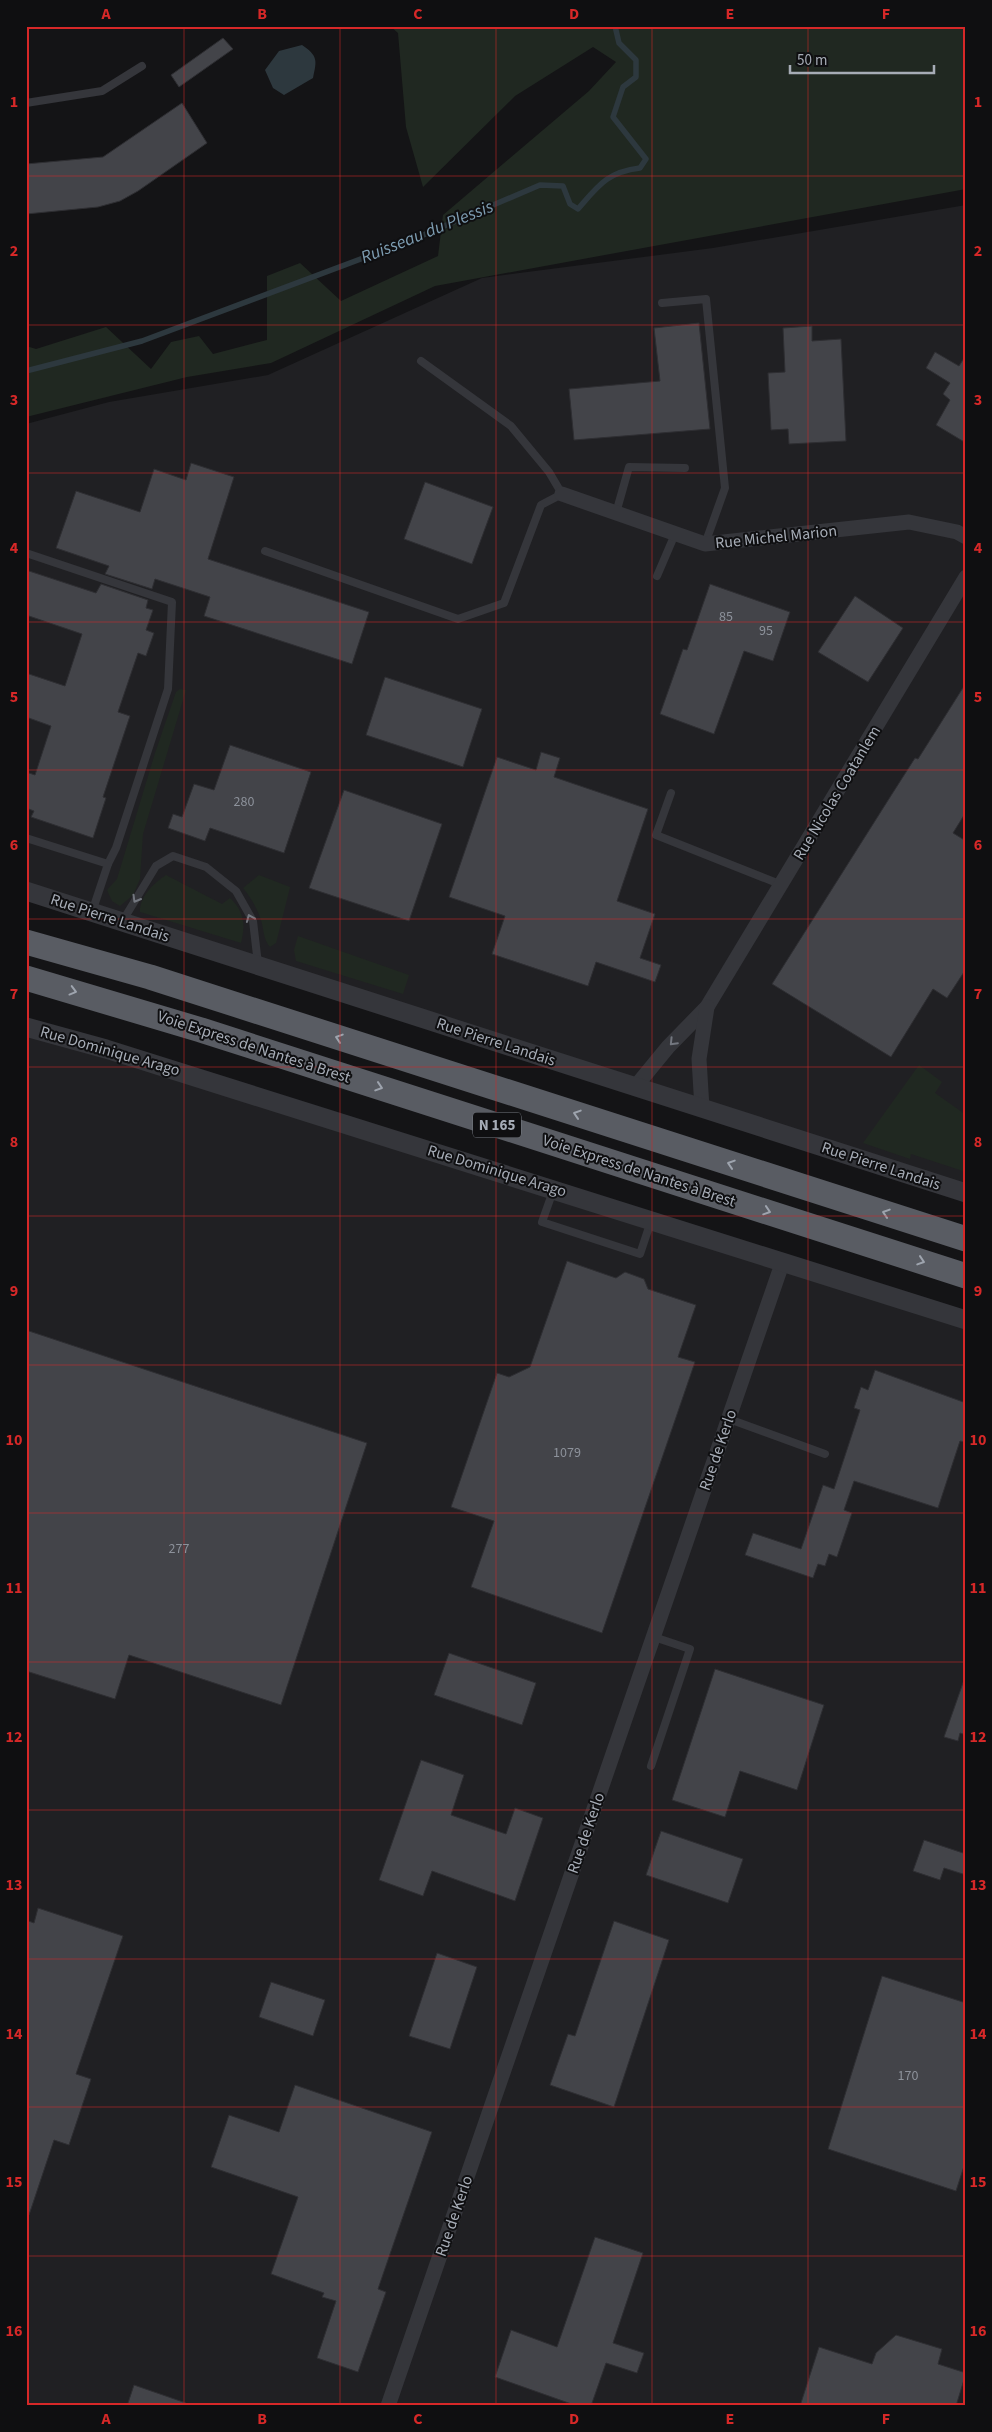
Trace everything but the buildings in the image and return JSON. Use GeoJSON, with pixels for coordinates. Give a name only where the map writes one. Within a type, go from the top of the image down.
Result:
{"type":"FeatureCollection","features":[{"type":"Feature","properties":{"kind":"highway","name":"N 165"},"geometry":{"type":"LineString","coordinates":[[26,942],[160,980],[966,1239]]}},
{"type":"Feature","properties":{"kind":"highway","name":"Voie Express de Nantes à Brest"},"geometry":{"type":"LineString","coordinates":[[26,978],[201,1030],[966,1276]]}},
{"type":"Feature","properties":{"kind":"street","name":"Rue Michel Marion"},"geometry":{"type":"LineString","coordinates":[[562,494],[705,544],[909,522],[957,532],[966,537]]}},
{"type":"Feature","properties":{"kind":"street","name":"Rue Nicolas Coatanlem"},"geometry":{"type":"LineString","coordinates":[[636,1086],[668,1047],[707,1007],[966,578]]}},
{"type":"Feature","properties":{"kind":"street","name":"Rue Pierre Landais"},"geometry":{"type":"LineString","coordinates":[[26,891],[966,1193]]}},
{"type":"Feature","properties":{"kind":"street","name":"Rue Nicolas Coatanlem"},"geometry":{"type":"LineString","coordinates":[[702,1108],[699,1059],[707,1007]]}},
{"type":"Feature","properties":{"kind":"street","name":"Rue Dominique Arago"},"geometry":{"type":"LineString","coordinates":[[26,1027],[116,1052],[784,1261],[966,1320]]}},
{"type":"Feature","properties":{"kind":"street","name":"Rue de Kerlo"},"geometry":{"type":"LineString","coordinates":[[388,2406],[784,1261]]}},
{"type":"Feature","properties":{"kind":"lane"},"geometry":{"type":"LineString","coordinates":[[26,103],[102,91],[142,66]]}},
{"type":"Feature","properties":{"kind":"lane"},"geometry":{"type":"LineString","coordinates":[[662,303],[706,299],[725,488],[705,544]]}},
{"type":"Feature","properties":{"kind":"lane"},"geometry":{"type":"LineString","coordinates":[[265,551],[458,619],[504,603],[541,506],[562,494],[549,472],[511,426],[422,361]]}},
{"type":"Feature","properties":{"kind":"lane"},"geometry":{"type":"LineString","coordinates":[[616,513],[629,467],[685,468]]}},
{"type":"Feature","properties":{"kind":"lane"},"geometry":{"type":"LineString","coordinates":[[657,576],[675,534]]}},
{"type":"Feature","properties":{"kind":"lane"},"geometry":{"type":"LineString","coordinates":[[26,553],[172,602],[168,689],[116,848],[108,864],[92,912]]}},
{"type":"Feature","properties":{"kind":"lane"},"geometry":{"type":"LineString","coordinates":[[671,793],[656,835],[782,884]]}},
{"type":"Feature","properties":{"kind":"lane"},"geometry":{"type":"LineString","coordinates":[[26,838],[108,864]]}},
{"type":"Feature","properties":{"kind":"lane"},"geometry":{"type":"LineString","coordinates":[[122,922],[156,866],[173,856],[206,867],[236,891],[253,921],[258,966]]}},
{"type":"Feature","properties":{"kind":"lane"},"geometry":{"type":"LineString","coordinates":[[554,1189],[542,1222],[640,1254],[652,1220]]}},
{"type":"Feature","properties":{"kind":"lane"},"geometry":{"type":"LineString","coordinates":[[729,1419],[825,1454]]}},
{"type":"Feature","properties":{"kind":"lane"},"geometry":{"type":"LineString","coordinates":[[651,1766],[690,1649],[654,1637]]}},
{"type":"Feature","properties":{"kind":"shaded area"},"geometry":{"type":"Polygon","coordinates":[[[390,26],[966,26],[966,189],[435,286],[271,363],[187,377],[26,417],[26,346],[36,349],[106,327],[151,369],[171,342],[199,336],[213,354],[267,340],[267,276],[300,263],[341,301],[438,256],[443,215],[589,91],[616,62],[593,47],[515,96],[423,187],[406,127],[398,33],[390,26]]]}},
{"type":"Feature","properties":{"kind":"shaded area"},"geometry":{"type":"Polygon","coordinates":[[[302,45],[311,52],[315,59],[313,78],[284,95],[273,88],[265,70],[279,51],[302,45]]]}},
{"type":"Feature","properties":{"kind":"shaded area"},"geometry":{"type":"Polygon","coordinates":[[[966,205],[966,1193],[26,891],[26,424],[109,402],[268,375],[482,278],[713,248],[966,205]]]}},
{"type":"Feature","properties":{"kind":"shaded area"},"geometry":{"type":"Polygon","coordinates":[[[180,689],[186,690],[143,834],[140,879],[133,895],[120,906],[112,901],[107,890],[117,879],[155,753],[176,692],[180,689]]]}},
{"type":"Feature","properties":{"kind":"shaded area"},"geometry":{"type":"Polygon","coordinates":[[[166,875],[222,904],[230,898],[235,903],[243,919],[241,943],[140,912],[140,906],[145,896],[166,875]]]}},
{"type":"Feature","properties":{"kind":"shaded area"},"geometry":{"type":"Polygon","coordinates":[[[259,875],[290,887],[276,943],[270,947],[265,938],[258,911],[243,888],[259,875]]]}},
{"type":"Feature","properties":{"kind":"shaded area"},"geometry":{"type":"Polygon","coordinates":[[[298,936],[409,975],[403,994],[296,961],[294,950],[298,936]]]}},
{"type":"Feature","properties":{"kind":"shaded area"},"geometry":{"type":"Polygon","coordinates":[[[26,1027],[966,1320],[966,2406],[26,2406],[26,1027]]]}},
{"type":"Feature","properties":{"kind":"shaded area"},"geometry":{"type":"Polygon","coordinates":[[[919,1065],[942,1082],[935,1093],[966,1115],[966,1172],[911,1154],[910,1159],[863,1143],[919,1065]]]}},
{"type":"Feature","properties":{"kind":"waterway","name":"Ruisseau du Plessis"},"geometry":{"type":"LineString","coordinates":[[26,371],[142,341],[414,239],[540,185],[563,186],[570,204],[578,209],[604,181],[619,173],[640,168],[646,159],[613,117],[623,87],[636,77],[636,60],[619,43],[615,26]]}}]}
